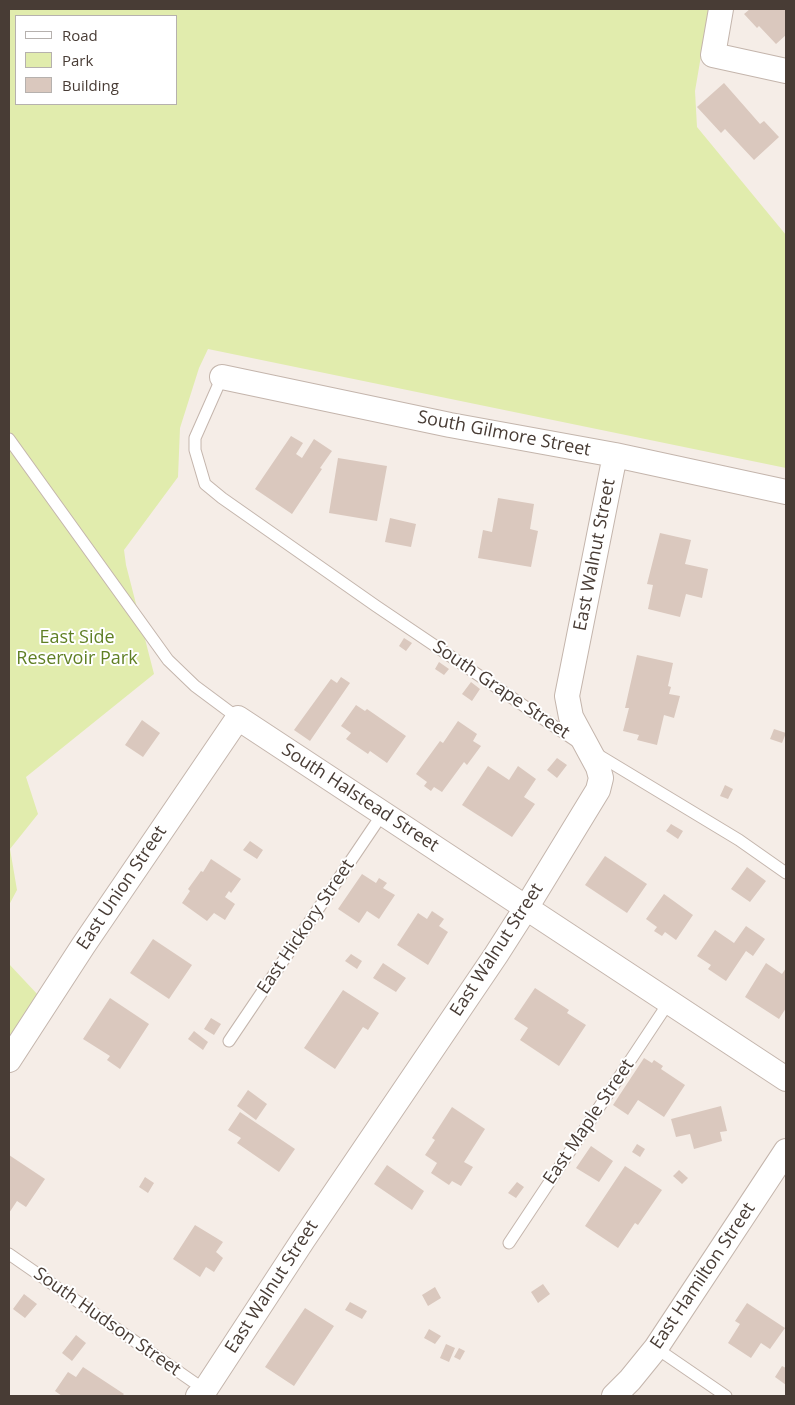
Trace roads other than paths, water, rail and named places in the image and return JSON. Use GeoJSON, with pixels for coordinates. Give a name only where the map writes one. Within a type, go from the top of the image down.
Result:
{"type":"FeatureCollection","features":[{"type":"Feature","properties":{"kind":"street"},"geometry":{"type":"LineString","coordinates":[[721,9],[713,56],[786,71]]}},
{"type":"Feature","properties":{"kind":"street","name":"South Gilmore Street"},"geometry":{"type":"LineString","coordinates":[[222,377],[450,425],[615,455],[786,492]]}},
{"type":"Feature","properties":{"kind":"street","name":"East Walnut Street"},"geometry":{"type":"LineString","coordinates":[[202,1393],[485,971],[598,790],[601,778],[598,767],[570,716],[567,696],[615,455]]}},
{"type":"Feature","properties":{"kind":"street","name":"South Halstead Street"},"geometry":{"type":"LineString","coordinates":[[238,718],[786,1079]]}},
{"type":"Feature","properties":{"kind":"street","name":"East Union Street"},"geometry":{"type":"LineString","coordinates":[[9,1060],[83,946],[238,718]]}},
{"type":"Feature","properties":{"kind":"street","name":"East Hamilton Street"},"geometry":{"type":"LineString","coordinates":[[614,1396],[630,1380],[656,1348],[786,1151]]}},
{"type":"Feature","properties":{"kind":"lane","name":"South Grape Street"},"geometry":{"type":"LineString","coordinates":[[222,377],[195,438],[195,450],[205,484],[222,498],[376,606],[588,748],[739,840],[786,873]]}},
{"type":"Feature","properties":{"kind":"lane","name":"South Halstead Street"},"geometry":{"type":"LineString","coordinates":[[9,439],[168,660],[195,686],[238,718]]}},
{"type":"Feature","properties":{"kind":"lane","name":"East Hickory Street"},"geometry":{"type":"LineString","coordinates":[[229,1041],[383,813]]}},
{"type":"Feature","properties":{"kind":"lane","name":"East Maple Street"},"geometry":{"type":"LineString","coordinates":[[509,1243],[669,1002]]}},
{"type":"Feature","properties":{"kind":"lane","name":"South Hudson Street"},"geometry":{"type":"LineString","coordinates":[[9,1254],[202,1393]]}},
{"type":"Feature","properties":{"kind":"lane"},"geometry":{"type":"LineString","coordinates":[[656,1348],[726,1396]]}},
{"type":"Feature","properties":{"kind":"park label","name":"East Side Reservoir Park"},"geometry":{"type":"Point","coordinates":[77,648]}}]}
